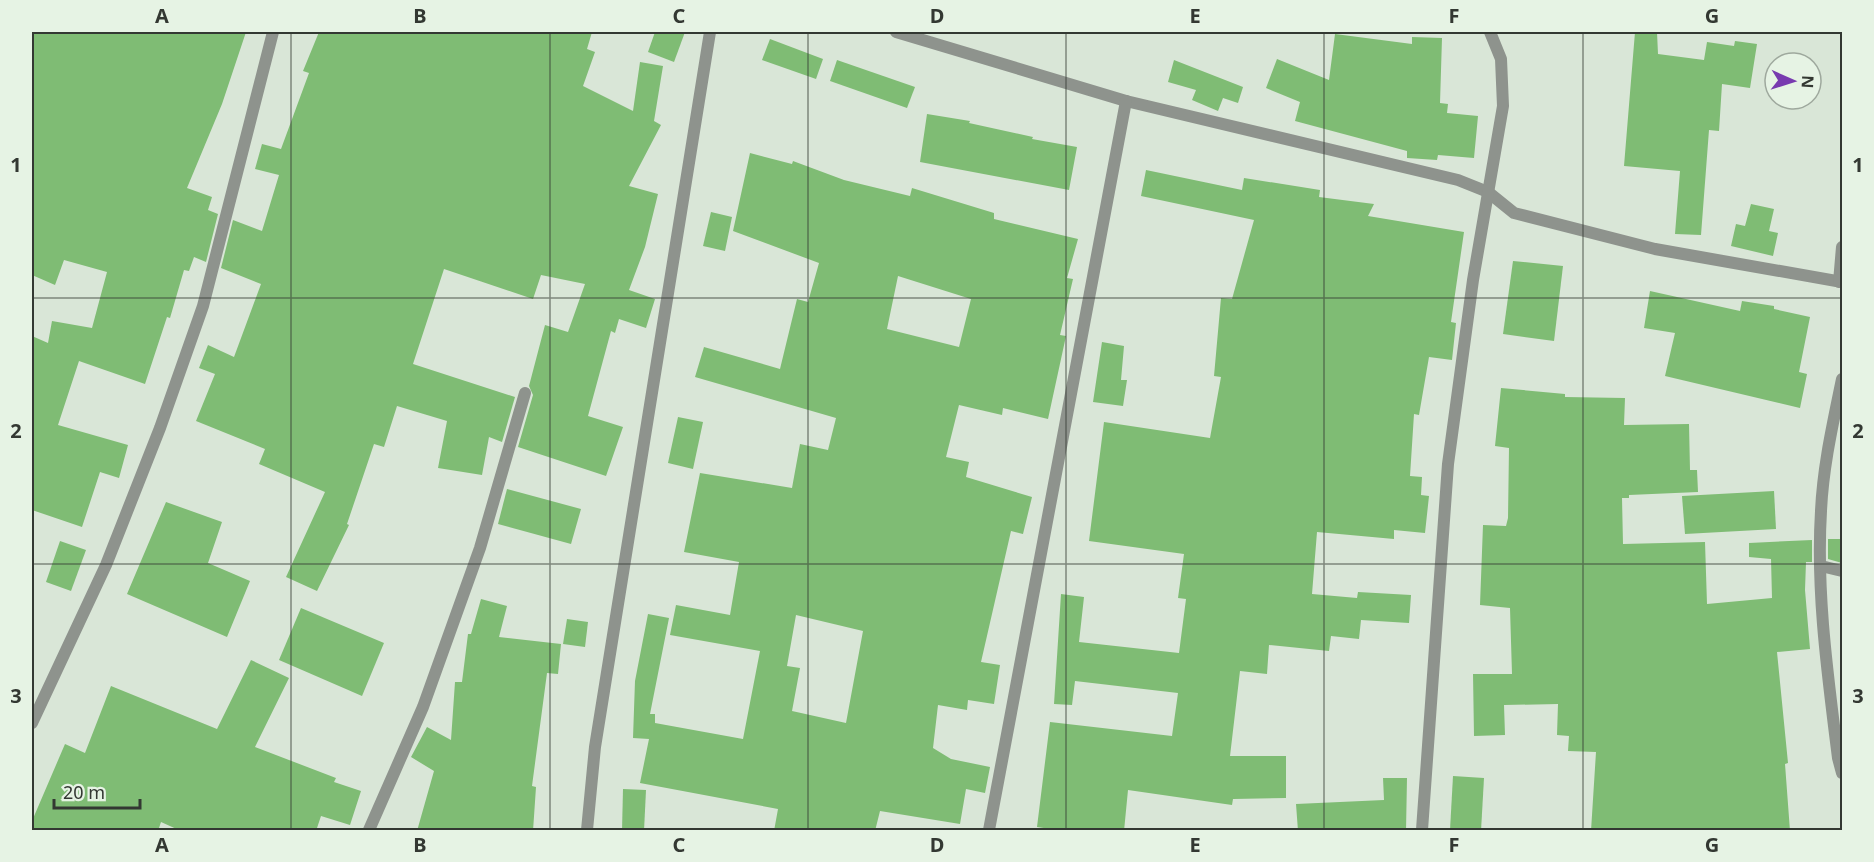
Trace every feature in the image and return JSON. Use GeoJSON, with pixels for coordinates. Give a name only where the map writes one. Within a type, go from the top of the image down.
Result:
{"type":"FeatureCollection","features":[{"type":"Feature","properties":{"kind":"street"},"geometry":{"type":"LineString","coordinates":[[32,723],[106,565],[164,417],[203,306],[273,32]]}},
{"type":"Feature","properties":{"kind":"street"},"geometry":{"type":"LineString","coordinates":[[587,831],[595,747],[710,32]]}},
{"type":"Feature","properties":{"kind":"street"},"geometry":{"type":"LineString","coordinates":[[896,32],[1126,101],[1458,180],[1488,192],[1514,213],[1644,247],[1841,282],[1842,247]]}},
{"type":"Feature","properties":{"kind":"street"},"geometry":{"type":"LineString","coordinates":[[1422,831],[1448,464],[1473,280],[1503,106],[1501,59],[1490,32]]}},
{"type":"Feature","properties":{"kind":"street"},"geometry":{"type":"LineString","coordinates":[[989,831],[1126,101]]}},
{"type":"Feature","properties":{"kind":"street"},"geometry":{"type":"LineString","coordinates":[[1842,379],[1825,464],[1821,512],[1821,566],[1826,661],[1838,758],[1842,773]]}},
{"type":"Feature","properties":{"kind":"street"},"geometry":{"type":"LineString","coordinates":[[369,831],[423,707],[469,580],[525,393]]}},
{"type":"Feature","properties":{"kind":"street"},"geometry":{"type":"LineString","coordinates":[[1821,566],[1842,571]]}},
{"type":"Feature","properties":{"kind":"building"},"geometry":{"type":"Polygon","coordinates":[[[32,32],[246,32],[222,104],[187,188],[212,197],[208,210],[218,214],[206,262],[194,257],[189,271],[184,270],[170,318],[167,317],[145,384],[79,361],[58,425],[128,445],[119,478],[100,472],[82,527],[32,510],[32,336],[48,343],[52,321],[92,328],[107,272],[64,260],[55,285],[32,275],[32,32]]]}},
{"type":"Feature","properties":{"kind":"building"},"geometry":{"type":"Polygon","coordinates":[[[319,32],[592,32],[587,49],[595,52],[583,86],[633,111],[640,62],[663,66],[654,121],[661,125],[629,186],[658,194],[645,247],[629,290],[655,299],[646,328],[619,319],[615,333],[611,331],[588,416],[623,427],[606,476],[518,447],[533,395],[529,386],[545,325],[568,332],[585,284],[541,275],[533,299],[444,269],[413,364],[515,397],[502,442],[489,437],[482,475],[438,468],[447,421],[397,406],[384,447],[374,444],[347,524],[349,525],[317,591],[286,577],[325,492],[259,464],[265,449],[196,421],[215,374],[199,368],[208,345],[234,357],[261,284],[221,268],[233,220],[262,231],[279,175],[255,169],[262,144],[281,149],[309,73],[303,71],[319,32]]]}},
{"type":"Feature","properties":{"kind":"building"},"geometry":{"type":"Polygon","coordinates":[[[655,32],[685,32],[674,62],[648,52],[655,32]]]}},
{"type":"Feature","properties":{"kind":"building"},"geometry":{"type":"Polygon","coordinates":[[[1635,32],[1657,32],[1658,54],[1704,60],[1707,42],[1734,46],[1735,41],[1757,44],[1750,88],[1722,84],[1719,131],[1709,130],[1701,235],[1675,234],[1680,171],[1624,166],[1635,32]]]}},
{"type":"Feature","properties":{"kind":"building"},"geometry":{"type":"Polygon","coordinates":[[[1335,34],[1412,44],[1412,37],[1442,38],[1440,103],[1448,104],[1447,113],[1478,116],[1474,158],[1438,155],[1437,160],[1407,158],[1407,151],[1295,121],[1300,102],[1266,88],[1277,59],[1329,80],[1335,34]]]}},
{"type":"Feature","properties":{"kind":"building"},"geometry":{"type":"Polygon","coordinates":[[[770,39],[823,59],[816,79],[762,60],[770,39]]]}},
{"type":"Feature","properties":{"kind":"building"},"geometry":{"type":"Polygon","coordinates":[[[837,60],[915,87],[907,108],[830,81],[837,60]]]}},
{"type":"Feature","properties":{"kind":"building"},"geometry":{"type":"Polygon","coordinates":[[[1174,60],[1243,87],[1238,103],[1223,98],[1218,111],[1192,100],[1196,90],[1168,82],[1174,60]]]}},
{"type":"Feature","properties":{"kind":"building"},"geometry":{"type":"Polygon","coordinates":[[[927,114],[970,121],[969,123],[1033,137],[1032,139],[1077,147],[1069,190],[920,162],[927,114]]]}},
{"type":"Feature","properties":{"kind":"building"},"geometry":{"type":"Polygon","coordinates":[[[750,153],[792,164],[793,161],[844,180],[910,196],[912,188],[994,213],[994,219],[1078,239],[1067,278],[1073,279],[1060,335],[1066,336],[1048,419],[1003,408],[1002,415],[959,405],[946,457],[969,462],[966,477],[1032,497],[1023,534],[1011,531],[981,662],[1000,665],[994,704],[968,700],[967,710],[938,705],[933,748],[951,759],[990,767],[985,793],[966,789],[960,824],[880,811],[875,831],[774,831],[778,809],[640,783],[649,739],[633,738],[635,681],[648,614],[669,618],[650,714],[655,714],[655,723],[743,739],[760,651],[670,635],[676,605],[730,615],[739,562],[684,552],[700,473],[792,488],[800,444],[828,450],[836,418],[695,377],[704,347],[780,369],[797,299],[808,302],[819,263],[733,231],[750,153]],[[898,276],[887,329],[959,347],[971,299],[898,276]],[[796,615],[787,666],[800,668],[792,711],[846,723],[863,631],[796,615]]]}},
{"type":"Feature","properties":{"kind":"building"},"geometry":{"type":"Polygon","coordinates":[[[1146,170],[1242,190],[1244,178],[1320,190],[1319,197],[1374,204],[1368,216],[1464,232],[1451,322],[1456,323],[1452,360],[1429,357],[1419,415],[1414,414],[1410,476],[1422,477],[1421,495],[1429,496],[1425,533],[1394,530],[1394,539],[1317,532],[1312,594],[1357,598],[1358,592],[1411,595],[1409,623],[1361,620],[1359,639],[1331,636],[1329,651],[1269,645],[1267,674],[1240,671],[1230,756],[1286,756],[1286,798],[1233,799],[1232,805],[1128,790],[1124,831],[1064,831],[1037,827],[1050,722],[1172,736],[1178,693],[1075,681],[1072,705],[1054,704],[1061,594],[1084,597],[1079,642],[1179,653],[1186,599],[1178,598],[1184,554],[1089,541],[1104,422],[1210,438],[1221,377],[1214,376],[1221,298],[1232,299],[1254,220],[1141,196],[1146,170]]]}},
{"type":"Feature","properties":{"kind":"building"},"geometry":{"type":"Polygon","coordinates":[[[1751,204],[1774,209],[1769,231],[1778,233],[1773,256],[1731,246],[1736,224],[1745,226],[1751,204]]]}},
{"type":"Feature","properties":{"kind":"building"},"geometry":{"type":"Polygon","coordinates":[[[711,212],[732,217],[725,251],[703,246],[711,212]]]}},
{"type":"Feature","properties":{"kind":"building"},"geometry":{"type":"Polygon","coordinates":[[[1513,261],[1563,266],[1554,341],[1503,334],[1513,261]]]}},
{"type":"Feature","properties":{"kind":"building"},"geometry":{"type":"Polygon","coordinates":[[[1650,291],[1740,311],[1742,301],[1774,306],[1774,309],[1810,317],[1799,372],[1807,374],[1800,408],[1665,376],[1675,333],[1644,328],[1650,291]]]}},
{"type":"Feature","properties":{"kind":"building"},"geometry":{"type":"Polygon","coordinates":[[[1102,342],[1124,346],[1121,380],[1127,380],[1123,406],[1093,402],[1102,342]]]}},
{"type":"Feature","properties":{"kind":"building"},"geometry":{"type":"Polygon","coordinates":[[[1501,388],[1565,394],[1565,397],[1625,398],[1624,425],[1689,424],[1690,470],[1697,470],[1698,492],[1629,495],[1629,498],[1622,498],[1623,544],[1705,542],[1707,604],[1772,598],[1771,559],[1749,557],[1749,543],[1812,540],[1812,562],[1806,562],[1805,590],[1810,649],[1777,652],[1788,763],[1785,764],[1790,831],[1591,831],[1596,752],[1568,751],[1569,736],[1557,735],[1558,704],[1504,705],[1505,735],[1474,736],[1473,674],[1512,674],[1510,608],[1480,605],[1483,525],[1506,526],[1508,518],[1509,448],[1495,446],[1501,388]]]}},
{"type":"Feature","properties":{"kind":"building"},"geometry":{"type":"Polygon","coordinates":[[[678,417],[703,422],[693,469],[668,463],[678,417]]]}},
{"type":"Feature","properties":{"kind":"building"},"geometry":{"type":"Polygon","coordinates":[[[507,489],[581,509],[571,544],[498,524],[507,489]]]}},
{"type":"Feature","properties":{"kind":"building"},"geometry":{"type":"Polygon","coordinates":[[[1774,491],[1776,529],[1685,534],[1682,496],[1774,491]]]}},
{"type":"Feature","properties":{"kind":"building"},"geometry":{"type":"Polygon","coordinates":[[[166,502],[222,522],[208,563],[250,581],[227,637],[127,594],[166,502]]]}},
{"type":"Feature","properties":{"kind":"building"},"geometry":{"type":"Polygon","coordinates":[[[1828,539],[1842,539],[1842,563],[1828,559],[1828,539]]]}},
{"type":"Feature","properties":{"kind":"building"},"geometry":{"type":"Polygon","coordinates":[[[60,541],[86,550],[71,591],[46,582],[60,541]]]}},
{"type":"Feature","properties":{"kind":"building"},"geometry":{"type":"Polygon","coordinates":[[[481,599],[507,606],[499,637],[561,644],[558,674],[547,673],[532,786],[536,787],[533,831],[417,831],[434,771],[411,757],[427,727],[451,740],[455,682],[462,682],[468,634],[471,634],[481,599]]]}},
{"type":"Feature","properties":{"kind":"building"},"geometry":{"type":"Polygon","coordinates":[[[301,608],[384,643],[362,696],[279,660],[301,608]]]}},
{"type":"Feature","properties":{"kind":"building"},"geometry":{"type":"Polygon","coordinates":[[[567,619],[588,622],[585,647],[563,644],[567,619]]]}},
{"type":"Feature","properties":{"kind":"building"},"geometry":{"type":"Polygon","coordinates":[[[251,660],[289,678],[255,747],[336,778],[334,782],[361,791],[350,825],[321,816],[316,831],[181,831],[161,822],[158,831],[32,831],[32,821],[65,744],[85,753],[111,686],[217,729],[251,660]]]}},
{"type":"Feature","properties":{"kind":"building"},"geometry":{"type":"Polygon","coordinates":[[[1453,776],[1484,778],[1481,831],[1450,830],[1453,776]]]}},
{"type":"Feature","properties":{"kind":"building"},"geometry":{"type":"Polygon","coordinates":[[[1383,778],[1407,778],[1406,831],[1298,831],[1296,804],[1384,800],[1383,778]]]}},
{"type":"Feature","properties":{"kind":"building"},"geometry":{"type":"Polygon","coordinates":[[[623,789],[646,790],[644,831],[622,831],[623,789]]]}}]}
